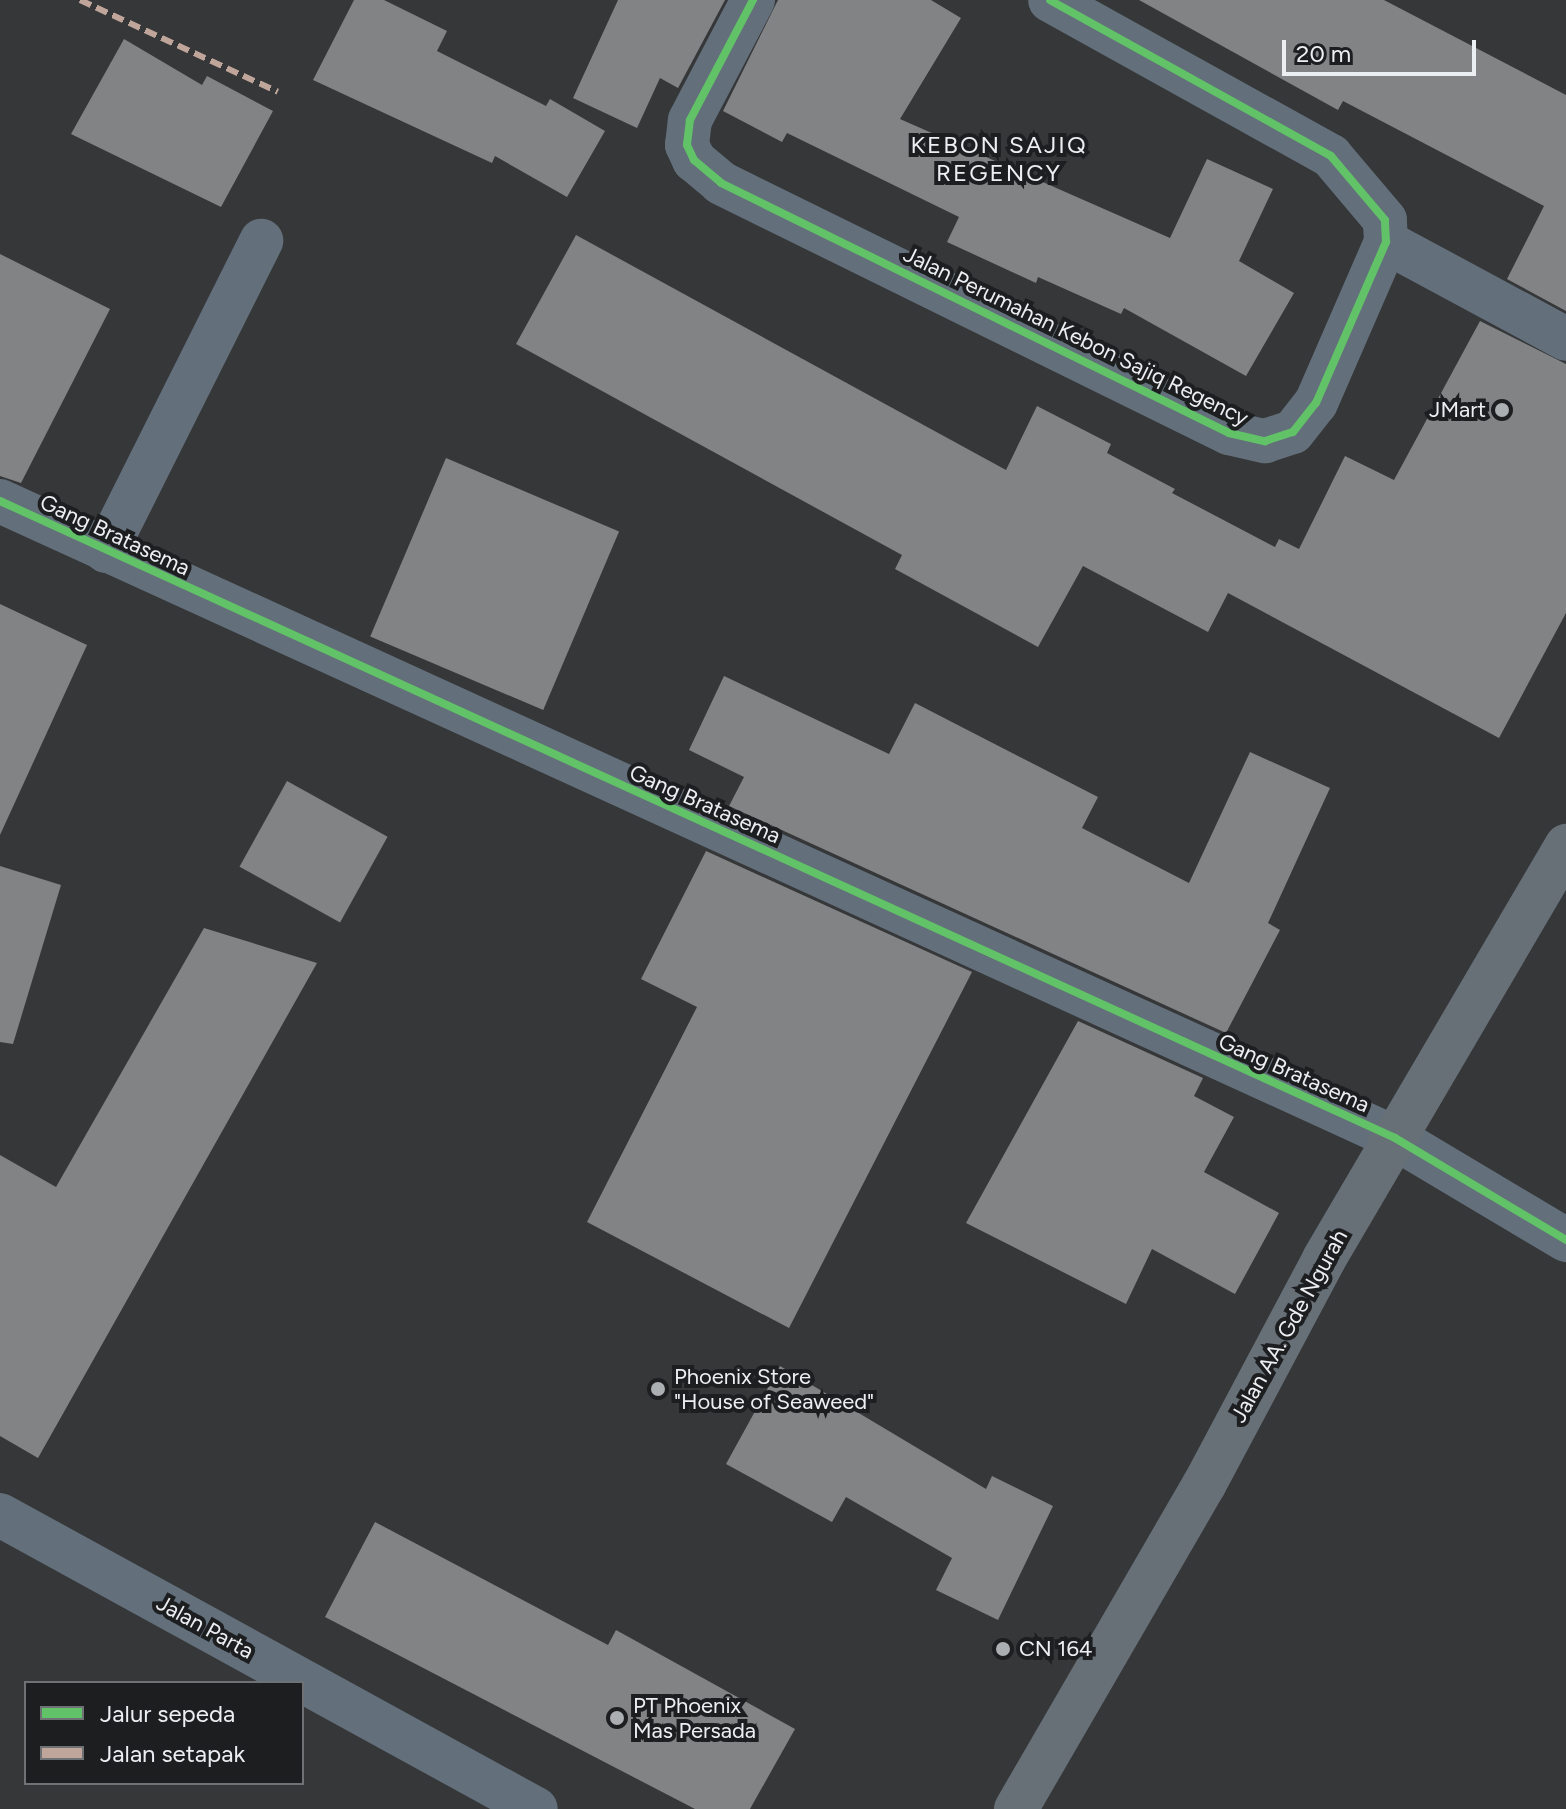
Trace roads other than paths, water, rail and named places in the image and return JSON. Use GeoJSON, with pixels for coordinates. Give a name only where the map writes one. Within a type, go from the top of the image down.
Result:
{"type":"FeatureCollection","features":[{"type":"Feature","properties":{"kind":"main road","name":"Jalan AA. Gde Ngurah"},"geometry":{"type":"LineString","coordinates":[[1016,1809],[1395,1138],[1566,846]]}},
{"type":"Feature","properties":{"kind":"street","name":"Jalan Perumahan Kebon Sajiq Regency"},"geometry":{"type":"LineString","coordinates":[[753,0],[690,120],[687,145],[694,160],[721,183],[1244,439],[1265,441],[1293,432],[1316,403],[1386,242]]}},
{"type":"Feature","properties":{"kind":"street"},"geometry":{"type":"LineString","coordinates":[[1050,0],[1331,156],[1385,220],[1386,242],[1566,339]]}},
{"type":"Feature","properties":{"kind":"street"},"geometry":{"type":"LineString","coordinates":[[106,551],[261,241]]}},
{"type":"Feature","properties":{"kind":"street","name":"Gang Bratasema"},"geometry":{"type":"LineString","coordinates":[[0,501],[1395,1138],[1566,1240]]}},
{"type":"Feature","properties":{"kind":"street","name":"Jalan Parta"},"geometry":{"type":"LineString","coordinates":[[0,1515],[303,1681]]}},
{"type":"Feature","properties":{"kind":"street","name":"Jalan Parta"},"geometry":{"type":"LineString","coordinates":[[304,1682],[536,1809]]}},
{"type":"Feature","properties":{"kind":"place","name":"JMart"},"geometry":{"type":"Point","coordinates":[1502,410]}},
{"type":"Feature","properties":{"kind":"place","name":"Phoenix Store \"House of Seaweed\""},"geometry":{"type":"Point","coordinates":[658,1389]}},
{"type":"Feature","properties":{"kind":"place","name":"CN 164"},"geometry":{"type":"Point","coordinates":[1003,1649]}},
{"type":"Feature","properties":{"kind":"place","name":"PT Phoenix Mas Persada"},"geometry":{"type":"Point","coordinates":[617,1718]}},
{"type":"Feature","properties":{"kind":"district","name":"KEBON SAJIQ REGENCY"},"geometry":{"type":"Point","coordinates":[999,159]}}]}
